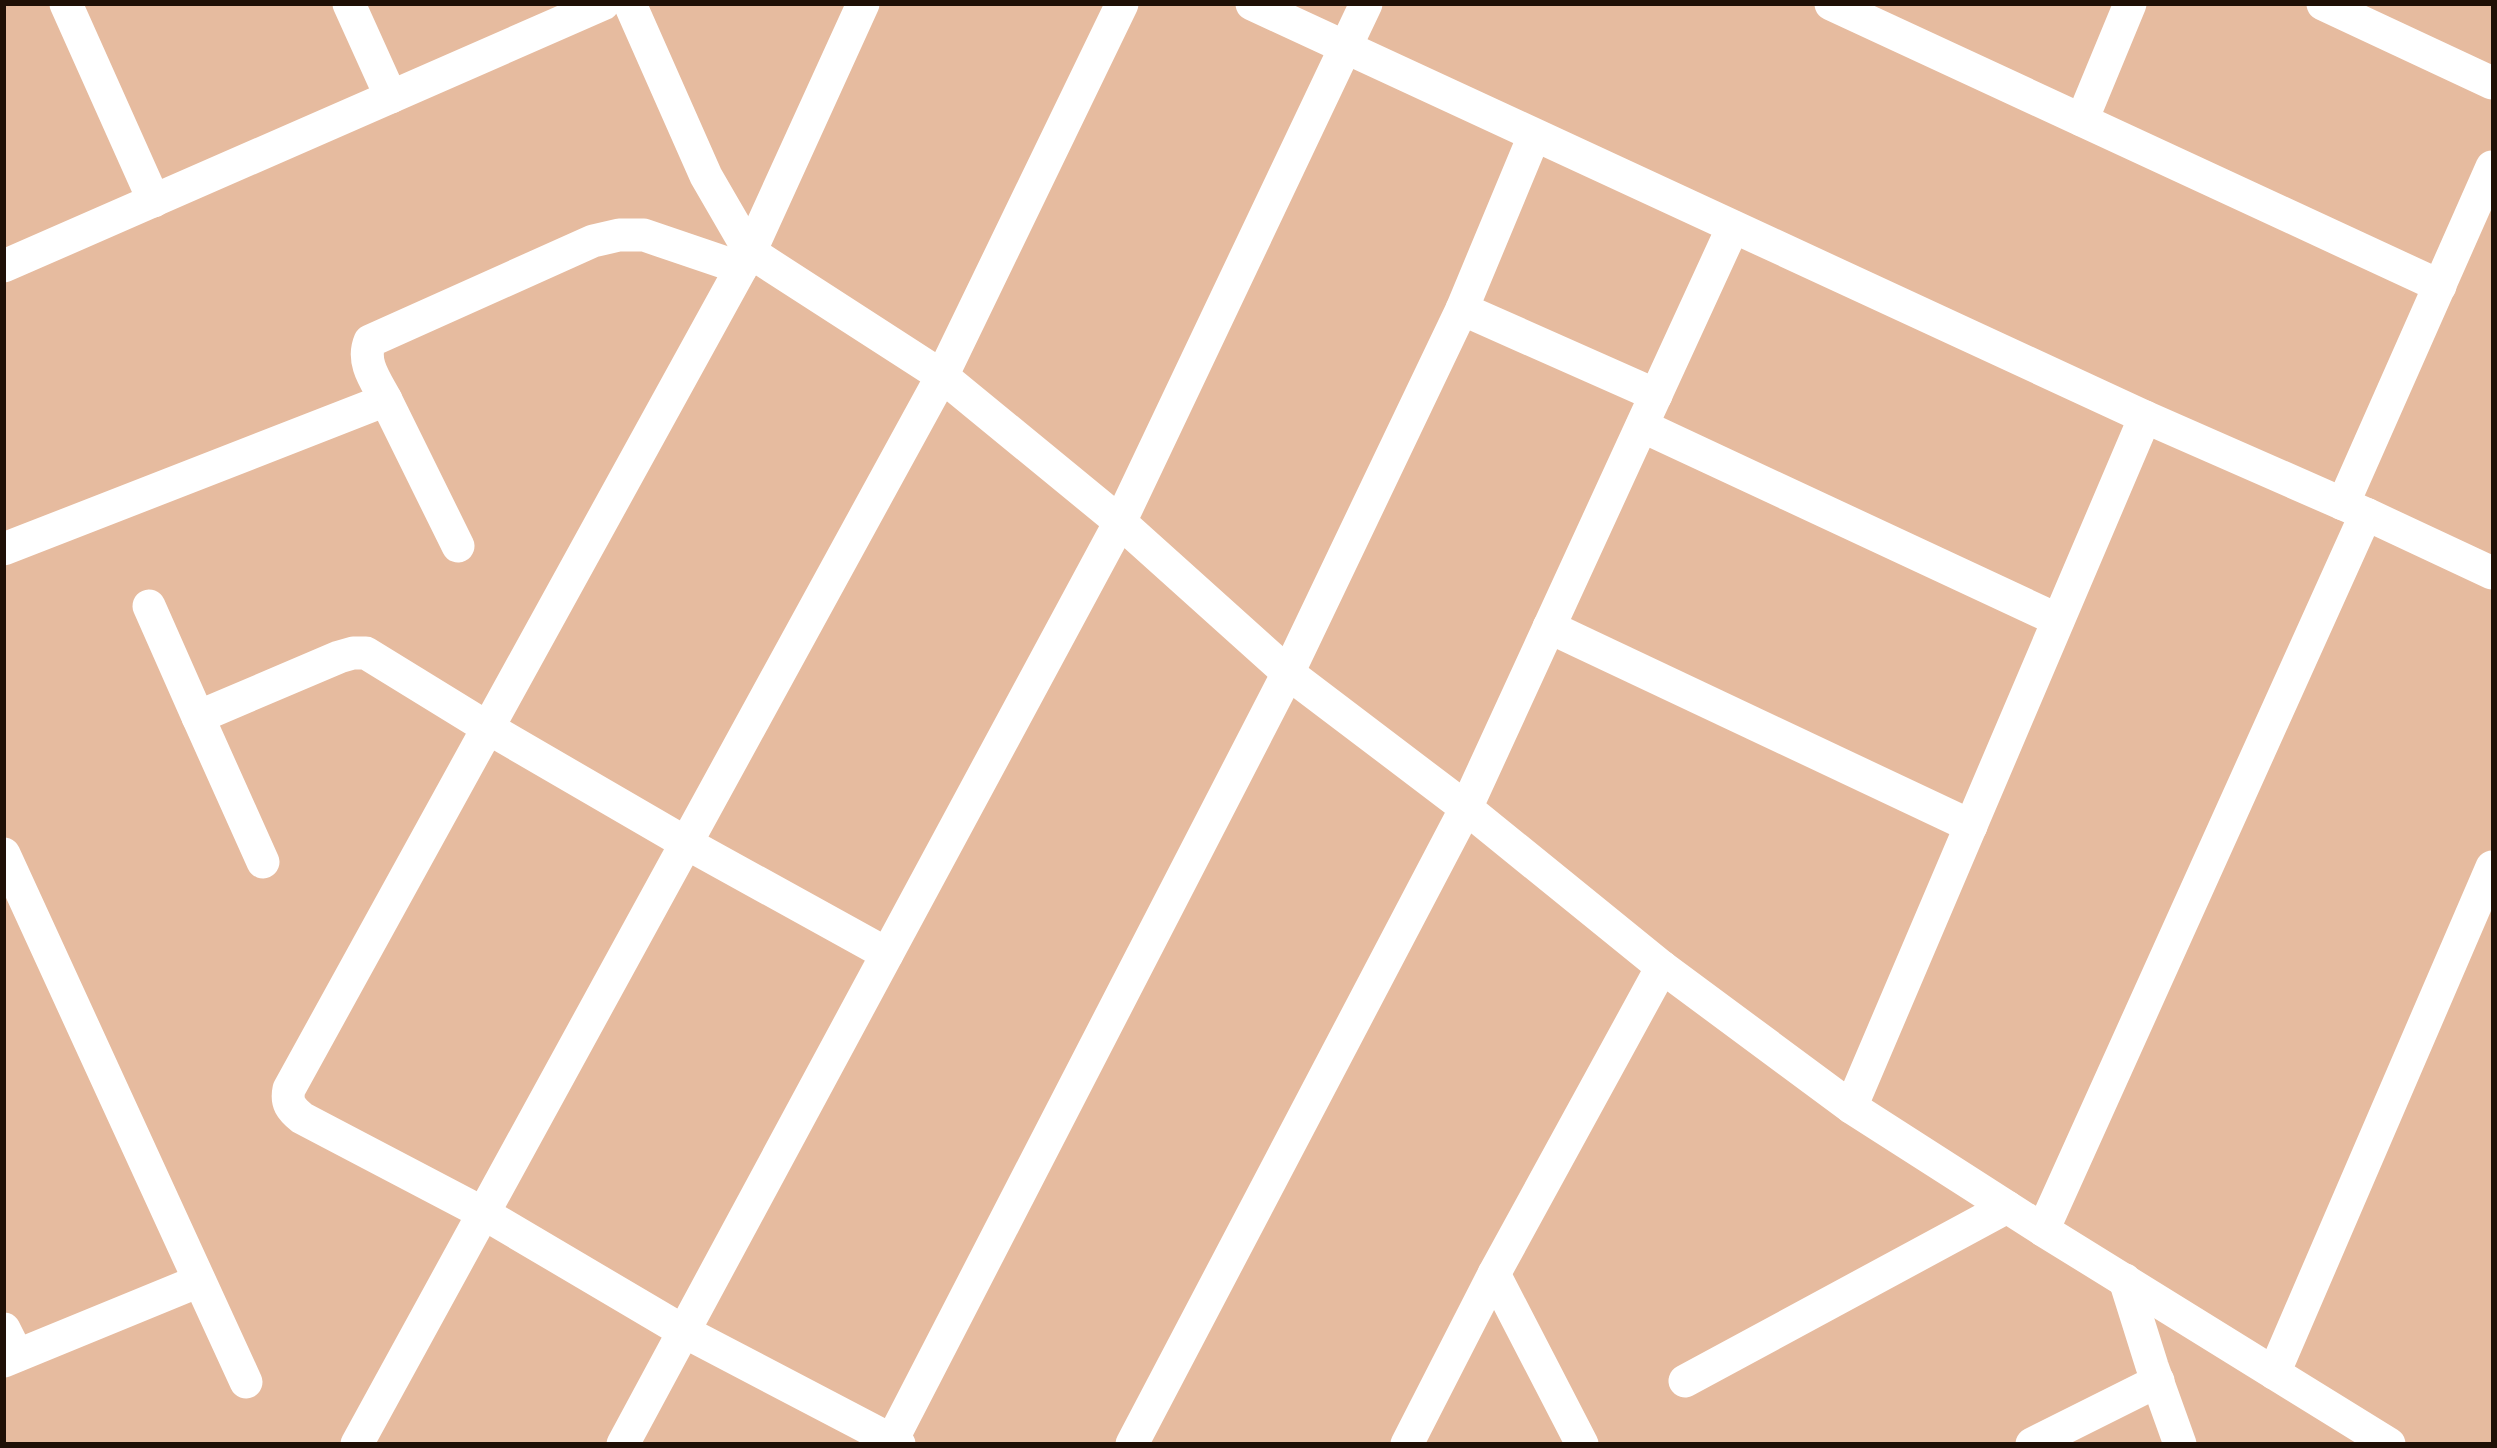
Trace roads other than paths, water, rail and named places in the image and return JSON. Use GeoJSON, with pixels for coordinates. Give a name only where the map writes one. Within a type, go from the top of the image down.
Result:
{"type":"FeatureCollection","features":[{"type":"Feature","properties":{"kind":"street"},"geometry":{"type":"LineString","coordinates":[[66,4],[154,201]]}},
{"type":"Feature","properties":{"kind":"street"},"geometry":{"type":"LineString","coordinates":[[349,4],[391,97]]}},
{"type":"Feature","properties":{"kind":"street"},"geometry":{"type":"LineString","coordinates":[[4,266],[603,4]]}},
{"type":"Feature","properties":{"kind":"street"},"geometry":{"type":"LineString","coordinates":[[630,4],[746,260]]}},
{"type":"Feature","properties":{"kind":"street"},"geometry":{"type":"LineString","coordinates":[[863,4],[746,260],[290,1089],[287,1099],[292,1109],[302,1118],[483,1213],[683,1331],[894,1442],[1288,673],[1462,309],[1534,136]]}},
{"type":"Feature","properties":{"kind":"street"},"geometry":{"type":"LineString","coordinates":[[357,1443],[942,376],[1122,4]]}},
{"type":"Feature","properties":{"kind":"street"},"geometry":{"type":"LineString","coordinates":[[1252,4],[2145,417],[2493,573]]}},
{"type":"Feature","properties":{"kind":"street"},"geometry":{"type":"LineString","coordinates":[[623,1443],[1120,522],[1366,4]]}},
{"type":"Feature","properties":{"kind":"street"},"geometry":{"type":"LineString","coordinates":[[1831,4],[2440,286]]}},
{"type":"Feature","properties":{"kind":"street"},"geometry":{"type":"LineString","coordinates":[[2082,120],[2130,4]]}},
{"type":"Feature","properties":{"kind":"street"},"geometry":{"type":"LineString","coordinates":[[2323,4],[2493,83]]}},
{"type":"Feature","properties":{"kind":"street"},"geometry":{"type":"LineString","coordinates":[[2043,1230],[2354,509],[2440,286],[2493,167]]}},
{"type":"Feature","properties":{"kind":"street"},"geometry":{"type":"LineString","coordinates":[[1132,1443],[1466,808],[1733,227]]}},
{"type":"Feature","properties":{"kind":"street"},"geometry":{"type":"LineString","coordinates":[[458,546],[367,363],[366,351],[370,341],[593,241],[619,235],[644,235],[746,260],[942,376],[1120,522],[1288,673],[1466,808],[1662,967],[1851,1107],[2043,1230],[2389,1443]]}},
{"type":"Feature","properties":{"kind":"street"},"geometry":{"type":"LineString","coordinates":[[1462,309],[1656,395]]}},
{"type":"Feature","properties":{"kind":"street"},"geometry":{"type":"LineString","coordinates":[[4,549],[386,400]]}},
{"type":"Feature","properties":{"kind":"street"},"geometry":{"type":"LineString","coordinates":[[1851,1107],[2145,417]]}},
{"type":"Feature","properties":{"kind":"street"},"geometry":{"type":"LineString","coordinates":[[1642,426],[2058,620]]}},
{"type":"Feature","properties":{"kind":"street"},"geometry":{"type":"LineString","coordinates":[[149,606],[263,862]]}},
{"type":"Feature","properties":{"kind":"street"},"geometry":{"type":"LineString","coordinates":[[1549,627],[1971,826]]}},
{"type":"Feature","properties":{"kind":"street"},"geometry":{"type":"LineString","coordinates":[[198,717],[339,657],[352,653],[366,653],[488,728],[686,843],[886,954]]}},
{"type":"Feature","properties":{"kind":"street"},"geometry":{"type":"LineString","coordinates":[[4,854],[246,1382]]}},
{"type":"Feature","properties":{"kind":"street"},"geometry":{"type":"LineString","coordinates":[[2274,1373],[2493,867]]}},
{"type":"Feature","properties":{"kind":"street"},"geometry":{"type":"LineString","coordinates":[[1407,1443],[1494,1274],[1662,967]]}},
{"type":"Feature","properties":{"kind":"street"},"geometry":{"type":"LineString","coordinates":[[1684,1381],[2007,1207]]}},
{"type":"Feature","properties":{"kind":"street"},"geometry":{"type":"LineString","coordinates":[[1494,1274],[1582,1443]]}},
{"type":"Feature","properties":{"kind":"street"},"geometry":{"type":"LineString","coordinates":[[2125,1280],[2157,1381],[2180,1443]]}},
{"type":"Feature","properties":{"kind":"street"},"geometry":{"type":"LineString","coordinates":[[9,1348],[199,1281]]}},
{"type":"Feature","properties":{"kind":"street"},"geometry":{"type":"LineString","coordinates":[[2032,1443],[2157,1381]]}}]}
